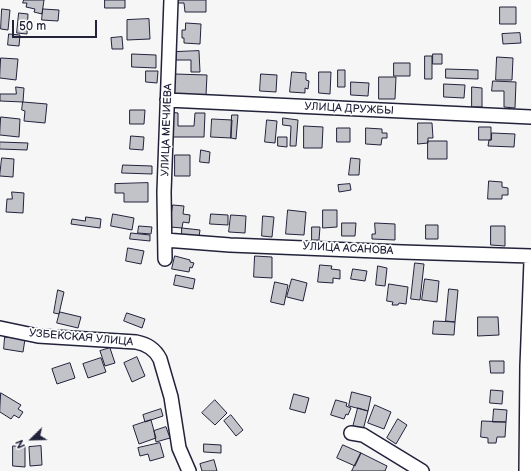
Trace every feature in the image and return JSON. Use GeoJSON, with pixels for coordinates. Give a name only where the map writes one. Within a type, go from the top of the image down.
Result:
{"type":"FeatureCollection","features":[{"type":"Feature","properties":{"kind":"street","name":"УЛИЦА МЕЧИЕВА"},"geometry":{"type":"LineString","coordinates":[[165,259],[164,192],[171,0]]}},
{"type":"Feature","properties":{"kind":"street","name":"УЛИЦА ДРУЖБЫ"},"geometry":{"type":"LineString","coordinates":[[167,100],[531,117]]}},
{"type":"Feature","properties":{"kind":"street","name":"УЛИЦА АСАНОВА"},"geometry":{"type":"LineString","coordinates":[[165,240],[230,245],[531,256]]}},
{"type":"Feature","properties":{"kind":"street"},"geometry":{"type":"LineString","coordinates":[[526,471],[529,416],[526,366],[531,261]]}},
{"type":"Feature","properties":{"kind":"street","name":"УЗБЕКСКАЯ УЛИЦА"},"geometry":{"type":"LineString","coordinates":[[0,328],[38,336],[136,342],[145,344],[152,348],[160,359],[171,397],[179,448],[189,471]]}},
{"type":"Feature","properties":{"kind":"street"},"geometry":{"type":"LineString","coordinates":[[351,433],[363,435],[422,471]]}},
{"type":"Feature","properties":{"kind":"building"},"geometry":{"type":"Polygon","coordinates":[[[24,0],[44,0],[42,14],[34,12],[35,9],[26,7],[27,3],[23,3],[24,0]]]}},
{"type":"Feature","properties":{"kind":"building"},"geometry":{"type":"Polygon","coordinates":[[[105,0],[125,0],[125,8],[105,8],[105,0]]]}},
{"type":"Feature","properties":{"kind":"building"},"geometry":{"type":"Polygon","coordinates":[[[176,0],[206,0],[206,12],[185,12],[184,3],[176,3],[176,0]]]}},
{"type":"Feature","properties":{"kind":"building"},"geometry":{"type":"Polygon","coordinates":[[[500,7],[516,7],[516,24],[500,24],[500,7]]]}},
{"type":"Feature","properties":{"kind":"building"},"geometry":{"type":"Polygon","coordinates":[[[2,9],[10,10],[8,30],[1,29],[2,9]]]}},
{"type":"Feature","properties":{"kind":"building"},"geometry":{"type":"Polygon","coordinates":[[[43,9],[59,10],[58,21],[42,20],[43,9]]]}},
{"type":"Feature","properties":{"kind":"building"},"geometry":{"type":"Polygon","coordinates":[[[19,13],[28,14],[27,34],[17,33],[19,13]]]}},
{"type":"Feature","properties":{"kind":"building"},"geometry":{"type":"Polygon","coordinates":[[[149,19],[150,39],[127,40],[127,20],[149,19]]]}},
{"type":"Feature","properties":{"kind":"building"},"geometry":{"type":"Polygon","coordinates":[[[186,23],[201,24],[200,44],[184,43],[184,38],[182,38],[182,30],[185,30],[186,23]]]}},
{"type":"Feature","properties":{"kind":"building"},"geometry":{"type":"Polygon","coordinates":[[[520,33],[521,43],[503,44],[502,34],[520,33]]]}},
{"type":"Feature","properties":{"kind":"building"},"geometry":{"type":"Polygon","coordinates":[[[9,34],[20,35],[19,46],[8,45],[9,34]]]}},
{"type":"Feature","properties":{"kind":"building"},"geometry":{"type":"Polygon","coordinates":[[[122,37],[123,49],[112,49],[111,38],[122,37]]]}},
{"type":"Feature","properties":{"kind":"building"},"geometry":{"type":"Polygon","coordinates":[[[199,51],[200,72],[191,72],[191,60],[176,60],[176,52],[199,51]]]}},
{"type":"Feature","properties":{"kind":"building"},"geometry":{"type":"Polygon","coordinates":[[[132,54],[156,55],[156,68],[132,67],[132,54]]]}},
{"type":"Feature","properties":{"kind":"building"},"geometry":{"type":"Polygon","coordinates":[[[433,54],[442,54],[442,64],[433,64],[433,54]]]}},
{"type":"Feature","properties":{"kind":"building"},"geometry":{"type":"Polygon","coordinates":[[[425,56],[432,56],[432,79],[425,79],[425,56]]]}},
{"type":"Feature","properties":{"kind":"building"},"geometry":{"type":"Polygon","coordinates":[[[497,57],[513,58],[512,80],[496,80],[497,57]]]}},
{"type":"Feature","properties":{"kind":"building"},"geometry":{"type":"Polygon","coordinates":[[[1,58],[18,59],[16,80],[0,78],[1,58]]]}},
{"type":"Feature","properties":{"kind":"building"},"geometry":{"type":"Polygon","coordinates":[[[394,63],[410,63],[410,76],[394,76],[394,63]]]}},
{"type":"Feature","properties":{"kind":"building"},"geometry":{"type":"Polygon","coordinates":[[[446,69],[478,70],[478,79],[446,78],[446,69]]]}},
{"type":"Feature","properties":{"kind":"building"},"geometry":{"type":"Polygon","coordinates":[[[338,70],[345,70],[345,87],[338,87],[338,70]]]}},
{"type":"Feature","properties":{"kind":"building"},"geometry":{"type":"Polygon","coordinates":[[[146,71],[158,71],[157,83],[146,82],[146,71]]]}},
{"type":"Feature","properties":{"kind":"building"},"geometry":{"type":"Polygon","coordinates":[[[292,72],[306,73],[306,80],[309,81],[308,89],[305,88],[305,93],[290,92],[292,72]]]}},
{"type":"Feature","properties":{"kind":"building"},"geometry":{"type":"Polygon","coordinates":[[[319,72],[331,72],[330,94],[319,93],[319,72]]]}},
{"type":"Feature","properties":{"kind":"building"},"geometry":{"type":"Polygon","coordinates":[[[175,74],[207,75],[206,95],[174,94],[175,74]]]}},
{"type":"Feature","properties":{"kind":"building"},"geometry":{"type":"Polygon","coordinates":[[[261,74],[277,75],[276,92],[260,91],[261,74]]]}},
{"type":"Feature","properties":{"kind":"building"},"geometry":{"type":"Polygon","coordinates":[[[379,77],[396,77],[395,99],[379,99],[379,77]]]}},
{"type":"Feature","properties":{"kind":"building"},"geometry":{"type":"Polygon","coordinates":[[[493,81],[516,82],[515,108],[504,107],[504,91],[492,91],[493,81]]]}},
{"type":"Feature","properties":{"kind":"building"},"geometry":{"type":"Polygon","coordinates":[[[351,82],[369,83],[368,96],[351,95],[351,82]]]}},
{"type":"Feature","properties":{"kind":"building"},"geometry":{"type":"Polygon","coordinates":[[[444,84],[465,85],[464,98],[444,97],[444,84]]]}},
{"type":"Feature","properties":{"kind":"building"},"geometry":{"type":"Polygon","coordinates":[[[16,87],[24,88],[23,102],[0,101],[0,94],[16,94],[16,87]]]}},
{"type":"Feature","properties":{"kind":"building"},"geometry":{"type":"Polygon","coordinates":[[[472,87],[482,88],[482,107],[472,107],[472,87]]]}},
{"type":"Feature","properties":{"kind":"building"},"geometry":{"type":"Polygon","coordinates":[[[23,102],[47,104],[45,123],[24,121],[25,111],[22,110],[23,102]]]}},
{"type":"Feature","properties":{"kind":"building"},"geometry":{"type":"Polygon","coordinates":[[[130,110],[145,110],[144,124],[130,124],[130,110]]]}},
{"type":"Feature","properties":{"kind":"building"},"geometry":{"type":"Polygon","coordinates":[[[169,112],[178,113],[178,126],[194,126],[195,113],[205,113],[204,137],[168,137],[169,112]]]}},
{"type":"Feature","properties":{"kind":"building"},"geometry":{"type":"Polygon","coordinates":[[[232,115],[238,115],[236,139],[231,138],[232,115]]]}},
{"type":"Feature","properties":{"kind":"building"},"geometry":{"type":"Polygon","coordinates":[[[1,117],[20,119],[19,137],[0,135],[1,117]]]}},
{"type":"Feature","properties":{"kind":"building"},"geometry":{"type":"Polygon","coordinates":[[[283,118],[298,120],[296,146],[290,146],[291,126],[283,125],[283,118]]]}},
{"type":"Feature","properties":{"kind":"building"},"geometry":{"type":"Polygon","coordinates":[[[212,119],[232,120],[231,138],[211,137],[212,119]]]}},
{"type":"Feature","properties":{"kind":"building"},"geometry":{"type":"Polygon","coordinates":[[[267,120],[277,121],[275,143],[265,142],[267,120]]]}},
{"type":"Feature","properties":{"kind":"building"},"geometry":{"type":"Polygon","coordinates":[[[418,123],[432,123],[433,138],[428,138],[428,143],[418,144],[418,123]]]}},
{"type":"Feature","properties":{"kind":"building"},"geometry":{"type":"Polygon","coordinates":[[[304,126],[323,127],[322,148],[304,148],[304,126]]]}},
{"type":"Feature","properties":{"kind":"building"},"geometry":{"type":"Polygon","coordinates":[[[479,127],[491,127],[491,140],[479,140],[479,127]]]}},
{"type":"Feature","properties":{"kind":"building"},"geometry":{"type":"Polygon","coordinates":[[[337,128],[350,128],[350,142],[337,142],[337,128]]]}},
{"type":"Feature","properties":{"kind":"building"},"geometry":{"type":"Polygon","coordinates":[[[366,128],[382,129],[382,133],[387,133],[387,138],[382,138],[381,145],[366,144],[366,128]]]}},
{"type":"Feature","properties":{"kind":"building"},"geometry":{"type":"Polygon","coordinates":[[[492,133],[515,134],[514,147],[488,146],[492,133]]]}},
{"type":"Feature","properties":{"kind":"building"},"geometry":{"type":"Polygon","coordinates":[[[131,136],[144,137],[143,150],[130,149],[131,136]]]}},
{"type":"Feature","properties":{"kind":"building"},"geometry":{"type":"Polygon","coordinates":[[[278,137],[287,137],[287,147],[278,146],[278,137]]]}},
{"type":"Feature","properties":{"kind":"building"},"geometry":{"type":"Polygon","coordinates":[[[428,141],[447,141],[447,159],[428,159],[428,141]]]}},
{"type":"Feature","properties":{"kind":"building"},"geometry":{"type":"Polygon","coordinates":[[[0,142],[28,143],[27,150],[0,149],[0,142]]]}},
{"type":"Feature","properties":{"kind":"building"},"geometry":{"type":"Polygon","coordinates":[[[201,150],[210,152],[209,163],[200,162],[201,150]]]}},
{"type":"Feature","properties":{"kind":"building"},"geometry":{"type":"Polygon","coordinates":[[[175,155],[190,155],[190,176],[175,176],[175,155]]]}},
{"type":"Feature","properties":{"kind":"building"},"geometry":{"type":"Polygon","coordinates":[[[2,158],[14,159],[13,177],[0,176],[2,158]]]}},
{"type":"Feature","properties":{"kind":"building"},"geometry":{"type":"Polygon","coordinates":[[[351,158],[360,159],[359,175],[349,175],[351,158]]]}},
{"type":"Feature","properties":{"kind":"building"},"geometry":{"type":"Polygon","coordinates":[[[123,165],[152,166],[152,174],[122,173],[123,165]]]}},
{"type":"Feature","properties":{"kind":"building"},"geometry":{"type":"Polygon","coordinates":[[[489,181],[502,182],[502,187],[508,188],[508,195],[502,195],[502,199],[488,199],[489,181]]]}},
{"type":"Feature","properties":{"kind":"building"},"geometry":{"type":"Polygon","coordinates":[[[148,183],[148,202],[124,202],[124,193],[115,193],[115,184],[148,183]]]}},
{"type":"Feature","properties":{"kind":"building"},"geometry":{"type":"Polygon","coordinates":[[[350,184],[351,190],[339,192],[338,185],[350,184]]]}},
{"type":"Feature","properties":{"kind":"building"},"geometry":{"type":"Polygon","coordinates":[[[12,192],[24,193],[23,213],[6,212],[7,199],[12,199],[12,192]]]}},
{"type":"Feature","properties":{"kind":"building"},"geometry":{"type":"Polygon","coordinates":[[[173,205],[184,206],[183,214],[190,215],[189,223],[183,222],[182,228],[170,227],[173,205]]]}},
{"type":"Feature","properties":{"kind":"building"},"geometry":{"type":"Polygon","coordinates":[[[288,210],[306,212],[304,235],[286,234],[288,210]]]}},
{"type":"Feature","properties":{"kind":"building"},"geometry":{"type":"Polygon","coordinates":[[[323,210],[337,210],[337,227],[323,228],[323,210]]]}},
{"type":"Feature","properties":{"kind":"building"},"geometry":{"type":"Polygon","coordinates":[[[113,214],[134,218],[132,230],[111,226],[113,214]]]}},
{"type":"Feature","properties":{"kind":"building"},"geometry":{"type":"Polygon","coordinates":[[[211,214],[228,215],[228,225],[210,224],[211,214]]]}},
{"type":"Feature","properties":{"kind":"building"},"geometry":{"type":"Polygon","coordinates":[[[231,215],[246,216],[245,233],[229,232],[231,215]]]}},
{"type":"Feature","properties":{"kind":"building"},"geometry":{"type":"Polygon","coordinates":[[[263,216],[274,217],[272,237],[262,236],[263,216]]]}},
{"type":"Feature","properties":{"kind":"building"},"geometry":{"type":"Polygon","coordinates":[[[86,217],[101,219],[100,228],[71,224],[72,219],[85,221],[86,217]]]}},
{"type":"Feature","properties":{"kind":"building"},"geometry":{"type":"Polygon","coordinates":[[[342,223],[356,223],[355,236],[342,236],[342,223]]]}},
{"type":"Feature","properties":{"kind":"building"},"geometry":{"type":"Polygon","coordinates":[[[375,223],[395,224],[395,240],[372,239],[372,234],[375,234],[375,223]]]}},
{"type":"Feature","properties":{"kind":"building"},"geometry":{"type":"Polygon","coordinates":[[[426,225],[438,225],[438,239],[426,239],[426,225]]]}},
{"type":"Feature","properties":{"kind":"building"},"geometry":{"type":"Polygon","coordinates":[[[139,226],[152,227],[151,234],[138,233],[139,226]]]}},
{"type":"Feature","properties":{"kind":"building"},"geometry":{"type":"Polygon","coordinates":[[[491,226],[505,226],[505,246],[491,245],[491,226]]]}},
{"type":"Feature","properties":{"kind":"building"},"geometry":{"type":"Polygon","coordinates":[[[312,227],[320,227],[319,240],[312,240],[312,227]]]}},
{"type":"Feature","properties":{"kind":"building"},"geometry":{"type":"Polygon","coordinates":[[[182,228],[200,230],[199,237],[182,236],[182,228]]]}},
{"type":"Feature","properties":{"kind":"building"},"geometry":{"type":"Polygon","coordinates":[[[131,233],[150,235],[150,241],[130,239],[131,233]]]}},
{"type":"Feature","properties":{"kind":"building"},"geometry":{"type":"Polygon","coordinates":[[[128,248],[144,251],[141,264],[126,261],[128,248]]]}},
{"type":"Feature","properties":{"kind":"building"},"geometry":{"type":"Polygon","coordinates":[[[175,256],[190,260],[190,262],[194,263],[192,268],[190,267],[189,272],[172,269],[175,256]]]}},
{"type":"Feature","properties":{"kind":"building"},"geometry":{"type":"Polygon","coordinates":[[[255,256],[272,257],[272,278],[254,277],[255,256]]]}},
{"type":"Feature","properties":{"kind":"building"},"geometry":{"type":"Polygon","coordinates":[[[415,263],[424,264],[420,300],[411,299],[415,263]]]}},
{"type":"Feature","properties":{"kind":"building"},"geometry":{"type":"Polygon","coordinates":[[[320,265],[332,266],[331,269],[340,270],[340,279],[333,278],[333,283],[318,282],[320,265]]]}},
{"type":"Feature","properties":{"kind":"building"},"geometry":{"type":"Polygon","coordinates":[[[378,266],[387,268],[385,286],[376,285],[378,266]]]}},
{"type":"Feature","properties":{"kind":"building"},"geometry":{"type":"Polygon","coordinates":[[[353,269],[367,271],[365,281],[351,279],[353,269]]]}},
{"type":"Feature","properties":{"kind":"building"},"geometry":{"type":"Polygon","coordinates":[[[176,275],[195,279],[193,289],[174,285],[176,275]]]}},
{"type":"Feature","properties":{"kind":"building"},"geometry":{"type":"Polygon","coordinates":[[[292,279],[307,283],[303,301],[287,297],[292,279]]]}},
{"type":"Feature","properties":{"kind":"building"},"geometry":{"type":"Polygon","coordinates":[[[425,279],[439,281],[437,302],[422,300],[425,279]]]}},
{"type":"Feature","properties":{"kind":"building"},"geometry":{"type":"Polygon","coordinates":[[[275,282],[288,285],[284,305],[271,302],[275,282]]]}},
{"type":"Feature","properties":{"kind":"building"},"geometry":{"type":"Polygon","coordinates":[[[389,284],[408,287],[406,304],[399,303],[398,305],[392,305],[393,302],[387,301],[389,284]]]}},
{"type":"Feature","properties":{"kind":"building"},"geometry":{"type":"Polygon","coordinates":[[[449,289],[458,290],[455,322],[446,321],[449,289]]]}},
{"type":"Feature","properties":{"kind":"building"},"geometry":{"type":"Polygon","coordinates":[[[58,290],[64,292],[59,314],[54,313],[58,290]]]}},
{"type":"Feature","properties":{"kind":"building"},"geometry":{"type":"Polygon","coordinates":[[[60,312],[81,317],[78,328],[57,323],[60,312]]]}},
{"type":"Feature","properties":{"kind":"building"},"geometry":{"type":"Polygon","coordinates":[[[127,313],[145,319],[142,328],[124,321],[127,313]]]}},
{"type":"Feature","properties":{"kind":"building"},"geometry":{"type":"Polygon","coordinates":[[[478,317],[498,317],[499,335],[478,336],[478,317]]]}},
{"type":"Feature","properties":{"kind":"building"},"geometry":{"type":"Polygon","coordinates":[[[434,321],[455,322],[454,335],[433,334],[434,321]]]}},
{"type":"Feature","properties":{"kind":"building"},"geometry":{"type":"Polygon","coordinates":[[[5,337],[25,339],[23,352],[4,349],[5,337]]]}},
{"type":"Feature","properties":{"kind":"building"},"geometry":{"type":"Polygon","coordinates":[[[110,348],[115,363],[105,366],[100,351],[110,348]]]}},
{"type":"Feature","properties":{"kind":"building"},"geometry":{"type":"Polygon","coordinates":[[[137,357],[145,376],[132,382],[124,363],[137,357]]]}},
{"type":"Feature","properties":{"kind":"building"},"geometry":{"type":"Polygon","coordinates":[[[101,358],[106,372],[88,378],[83,364],[101,358]]]}},
{"type":"Feature","properties":{"kind":"building"},"geometry":{"type":"Polygon","coordinates":[[[490,361],[504,361],[504,373],[491,373],[490,361]]]}},
{"type":"Feature","properties":{"kind":"building"},"geometry":{"type":"Polygon","coordinates":[[[70,363],[75,378],[57,384],[52,369],[70,363]]]}},
{"type":"Feature","properties":{"kind":"building"},"geometry":{"type":"Polygon","coordinates":[[[491,390],[503,391],[502,404],[490,403],[491,390]]]}},
{"type":"Feature","properties":{"kind":"building"},"geometry":{"type":"Polygon","coordinates":[[[352,392],[371,397],[368,411],[349,406],[352,392]]]}},
{"type":"Feature","properties":{"kind":"building"},"geometry":{"type":"Polygon","coordinates":[[[1,393],[21,405],[18,409],[23,412],[19,418],[14,415],[11,419],[0,412],[1,393]]]}},
{"type":"Feature","properties":{"kind":"building"},"geometry":{"type":"Polygon","coordinates":[[[294,394],[309,398],[305,413],[290,409],[294,394]]]}},
{"type":"Feature","properties":{"kind":"building"},"geometry":{"type":"Polygon","coordinates":[[[215,400],[227,413],[215,425],[202,413],[215,400]]]}},
{"type":"Feature","properties":{"kind":"building"},"geometry":{"type":"Polygon","coordinates":[[[336,400],[347,403],[346,406],[351,408],[348,415],[346,414],[344,419],[331,415],[336,400]]]}},
{"type":"Feature","properties":{"kind":"building"},"geometry":{"type":"Polygon","coordinates":[[[375,405],[391,412],[384,429],[368,423],[375,405]]]}},
{"type":"Feature","properties":{"kind":"building"},"geometry":{"type":"Polygon","coordinates":[[[358,408],[368,411],[363,430],[353,427],[358,408]]]}},
{"type":"Feature","properties":{"kind":"building"},"geometry":{"type":"Polygon","coordinates":[[[161,409],[163,416],[145,422],[143,415],[161,409]]]}},
{"type":"Feature","properties":{"kind":"building"},"geometry":{"type":"Polygon","coordinates":[[[494,409],[507,410],[506,422],[493,422],[494,409]]]}},
{"type":"Feature","properties":{"kind":"building"},"geometry":{"type":"Polygon","coordinates":[[[231,415],[243,430],[236,436],[224,421],[231,415]]]}},
{"type":"Feature","properties":{"kind":"building"},"geometry":{"type":"Polygon","coordinates":[[[398,419],[407,425],[396,444],[387,438],[398,419]]]}},
{"type":"Feature","properties":{"kind":"building"},"geometry":{"type":"Polygon","coordinates":[[[151,420],[156,438],[139,444],[133,426],[151,420]]]}},
{"type":"Feature","properties":{"kind":"building"},"geometry":{"type":"Polygon","coordinates":[[[482,421],[506,422],[505,437],[497,437],[496,443],[488,443],[488,438],[481,437],[482,421]]]}},
{"type":"Feature","properties":{"kind":"building"},"geometry":{"type":"Polygon","coordinates":[[[166,427],[170,438],[156,442],[154,431],[166,427]]]}},
{"type":"Feature","properties":{"kind":"building"},"geometry":{"type":"Polygon","coordinates":[[[160,443],[164,457],[150,461],[148,454],[140,456],[138,448],[160,443]]]}},
{"type":"Feature","properties":{"kind":"building"},"geometry":{"type":"Polygon","coordinates":[[[204,444],[221,445],[221,453],[204,452],[204,444]]]}},
{"type":"Feature","properties":{"kind":"building"},"geometry":{"type":"Polygon","coordinates":[[[343,445],[361,453],[355,466],[337,458],[343,445]]]}},
{"type":"Feature","properties":{"kind":"building"},"geometry":{"type":"Polygon","coordinates":[[[13,446],[25,446],[25,467],[13,466],[13,446]]]}},
{"type":"Feature","properties":{"kind":"building"},"geometry":{"type":"Polygon","coordinates":[[[41,446],[42,465],[30,466],[29,447],[41,446]]]}},
{"type":"Feature","properties":{"kind":"building"},"geometry":{"type":"Polygon","coordinates":[[[361,453],[387,466],[385,471],[352,471],[361,453]]]}},
{"type":"Feature","properties":{"kind":"building"},"geometry":{"type":"Polygon","coordinates":[[[214,460],[217,471],[202,471],[200,464],[214,460]]]}}]}
